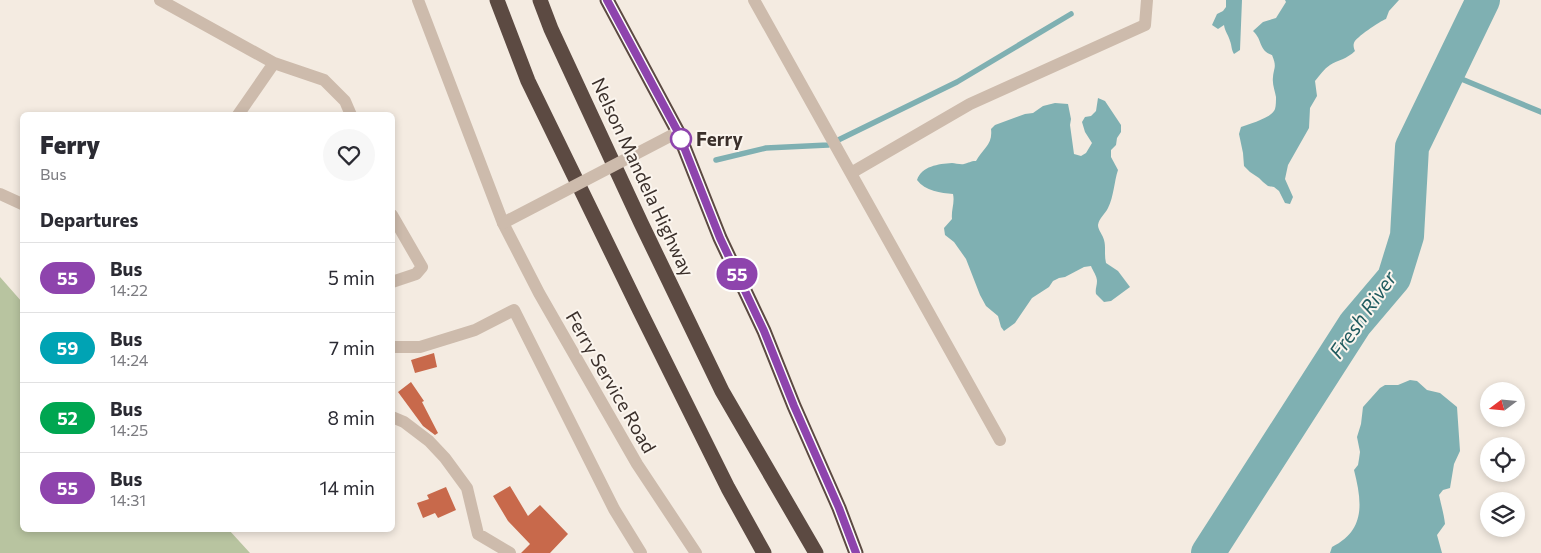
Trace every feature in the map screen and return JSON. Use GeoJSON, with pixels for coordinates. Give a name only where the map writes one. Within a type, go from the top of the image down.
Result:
{"type":"FeatureCollection","features":[{"type":"Feature","properties":{"kind":"highway"},"geometry":{"type":"LineString","coordinates":[[497,0],[532,90],[719,470],[764,553]]}},
{"type":"Feature","properties":{"kind":"highway","name":"Nelson Mandela Highway"},"geometry":{"type":"LineString","coordinates":[[540,0],[551,29],[641,223],[722,391],[816,553]]}},
{"type":"Feature","properties":{"kind":"highway"},"geometry":{"type":"LineString","coordinates":[[607,0],[678,132],[720,238],[764,331],[794,406],[839,508],[856,553]]}},
{"type":"Feature","properties":{"kind":"street"},"geometry":{"type":"LineString","coordinates":[[160,0],[274,63],[324,80],[345,101],[349,112]]}},
{"type":"Feature","properties":{"kind":"street","name":"Ferry Service Road"},"geometry":{"type":"LineString","coordinates":[[418,0],[504,224],[539,293],[637,464],[696,553]]}},
{"type":"Feature","properties":{"kind":"street"},"geometry":{"type":"LineString","coordinates":[[754,0],[1000,440]]}},
{"type":"Feature","properties":{"kind":"street"},"geometry":{"type":"LineString","coordinates":[[851,173],[970,104],[1145,25],[1147,0]]}},
{"type":"Feature","properties":{"kind":"street"},"geometry":{"type":"LineString","coordinates":[[240,112],[274,63]]}},
{"type":"Feature","properties":{"kind":"street"},"geometry":{"type":"LineString","coordinates":[[504,224],[678,132]]}},
{"type":"Feature","properties":{"kind":"street"},"geometry":{"type":"LineString","coordinates":[[0,194],[20,203]]}},
{"type":"Feature","properties":{"kind":"street"},"geometry":{"type":"LineString","coordinates":[[395,219],[422,267],[416,274],[395,281]]}},
{"type":"Feature","properties":{"kind":"street"},"geometry":{"type":"LineString","coordinates":[[395,347],[420,347],[475,330],[514,310],[614,509],[641,553]]}},
{"type":"Feature","properties":{"kind":"street"},"geometry":{"type":"LineString","coordinates":[[395,418],[404,422],[428,441],[445,458],[467,488],[478,534],[510,553]]}},
{"type":"Feature","properties":{"kind":"green space"},"geometry":{"type":"Polygon","coordinates":[[[0,277],[20,300],[20,532],[231,532],[250,553],[0,553],[0,277]]]}},
{"type":"Feature","properties":{"kind":"water"},"geometry":{"type":"Polygon","coordinates":[[[1226,0],[1242,0],[1240,50],[1234,54],[1224,25],[1218,29],[1212,25],[1217,14],[1226,7],[1226,0]]]}},
{"type":"Feature","properties":{"kind":"water"},"geometry":{"type":"Polygon","coordinates":[[[1285,0],[1399,0],[1389,11],[1386,19],[1355,41],[1355,51],[1349,56],[1333,63],[1315,81],[1317,96],[1310,108],[1309,128],[1288,165],[1285,179],[1293,197],[1290,204],[1285,203],[1279,191],[1274,187],[1268,186],[1244,166],[1239,134],[1241,127],[1265,118],[1275,109],[1274,62],[1272,55],[1262,48],[1253,31],[1263,22],[1276,18],[1286,2],[1285,0]]]}},
{"type":"Feature","properties":{"kind":"water"},"geometry":{"type":"Polygon","coordinates":[[[1098,98],[1105,101],[1121,125],[1121,132],[1117,138],[1116,145],[1111,150],[1111,157],[1118,170],[1113,194],[1098,227],[1105,242],[1106,263],[1118,271],[1130,287],[1111,301],[1104,302],[1096,294],[1097,279],[1091,266],[1084,267],[1053,281],[1049,287],[1032,298],[1015,323],[1004,331],[998,316],[986,306],[980,295],[966,259],[954,242],[945,235],[944,228],[952,219],[953,194],[938,192],[924,187],[917,180],[919,175],[931,167],[941,164],[963,164],[976,161],[989,143],[991,129],[995,125],[1033,113],[1043,106],[1055,103],[1068,104],[1074,154],[1081,156],[1086,153],[1092,143],[1085,132],[1082,122],[1085,117],[1091,116],[1096,111],[1098,98]]]}},
{"type":"Feature","properties":{"kind":"water"},"geometry":{"type":"Polygon","coordinates":[[[1410,380],[1417,381],[1427,390],[1440,393],[1457,407],[1460,451],[1454,464],[1450,488],[1443,490],[1439,495],[1445,524],[1437,535],[1442,553],[1330,553],[1332,547],[1351,532],[1359,514],[1359,493],[1354,470],[1358,465],[1360,452],[1357,437],[1363,407],[1385,385],[1398,385],[1410,380]]]}},
{"type":"Feature","properties":{"kind":"building"},"geometry":{"type":"Polygon","coordinates":[[[434,353],[437,367],[415,373],[411,360],[434,353]]]}},
{"type":"Feature","properties":{"kind":"building"},"geometry":{"type":"Polygon","coordinates":[[[411,382],[424,401],[422,402],[438,433],[435,435],[423,426],[398,392],[411,382]]]}},
{"type":"Feature","properties":{"kind":"building"},"geometry":{"type":"Polygon","coordinates":[[[510,486],[528,516],[540,505],[568,534],[550,553],[521,553],[530,544],[508,521],[493,496],[510,486]]]}},
{"type":"Feature","properties":{"kind":"building"},"geometry":{"type":"Polygon","coordinates":[[[446,487],[456,510],[438,518],[435,513],[423,518],[417,503],[429,499],[427,495],[446,487]]]}},
{"type":"Feature","properties":{"kind":"waterway","name":"Fresh River"},"geometry":{"type":"LineString","coordinates":[[1208,553],[1355,324],[1394,278],[1407,236],[1412,147],[1483,0]]}},
{"type":"Feature","properties":{"kind":"waterway"},"geometry":{"type":"LineString","coordinates":[[716,160],[766,148],[828,145],[957,82],[1071,14]]}},
{"type":"Feature","properties":{"kind":"waterway"},"geometry":{"type":"LineString","coordinates":[[1447,73],[1541,112]]}},
{"type":"Feature","properties":{"kind":"bus line","name":"55"},"geometry":{"type":"LineString","coordinates":[[607,0],[678,132],[720,238],[764,331],[794,406],[839,508],[856,553]]}},
{"type":"Feature","properties":{"kind":"place","name":"Ferry"},"geometry":{"type":"Point","coordinates":[681,139]}}]}
